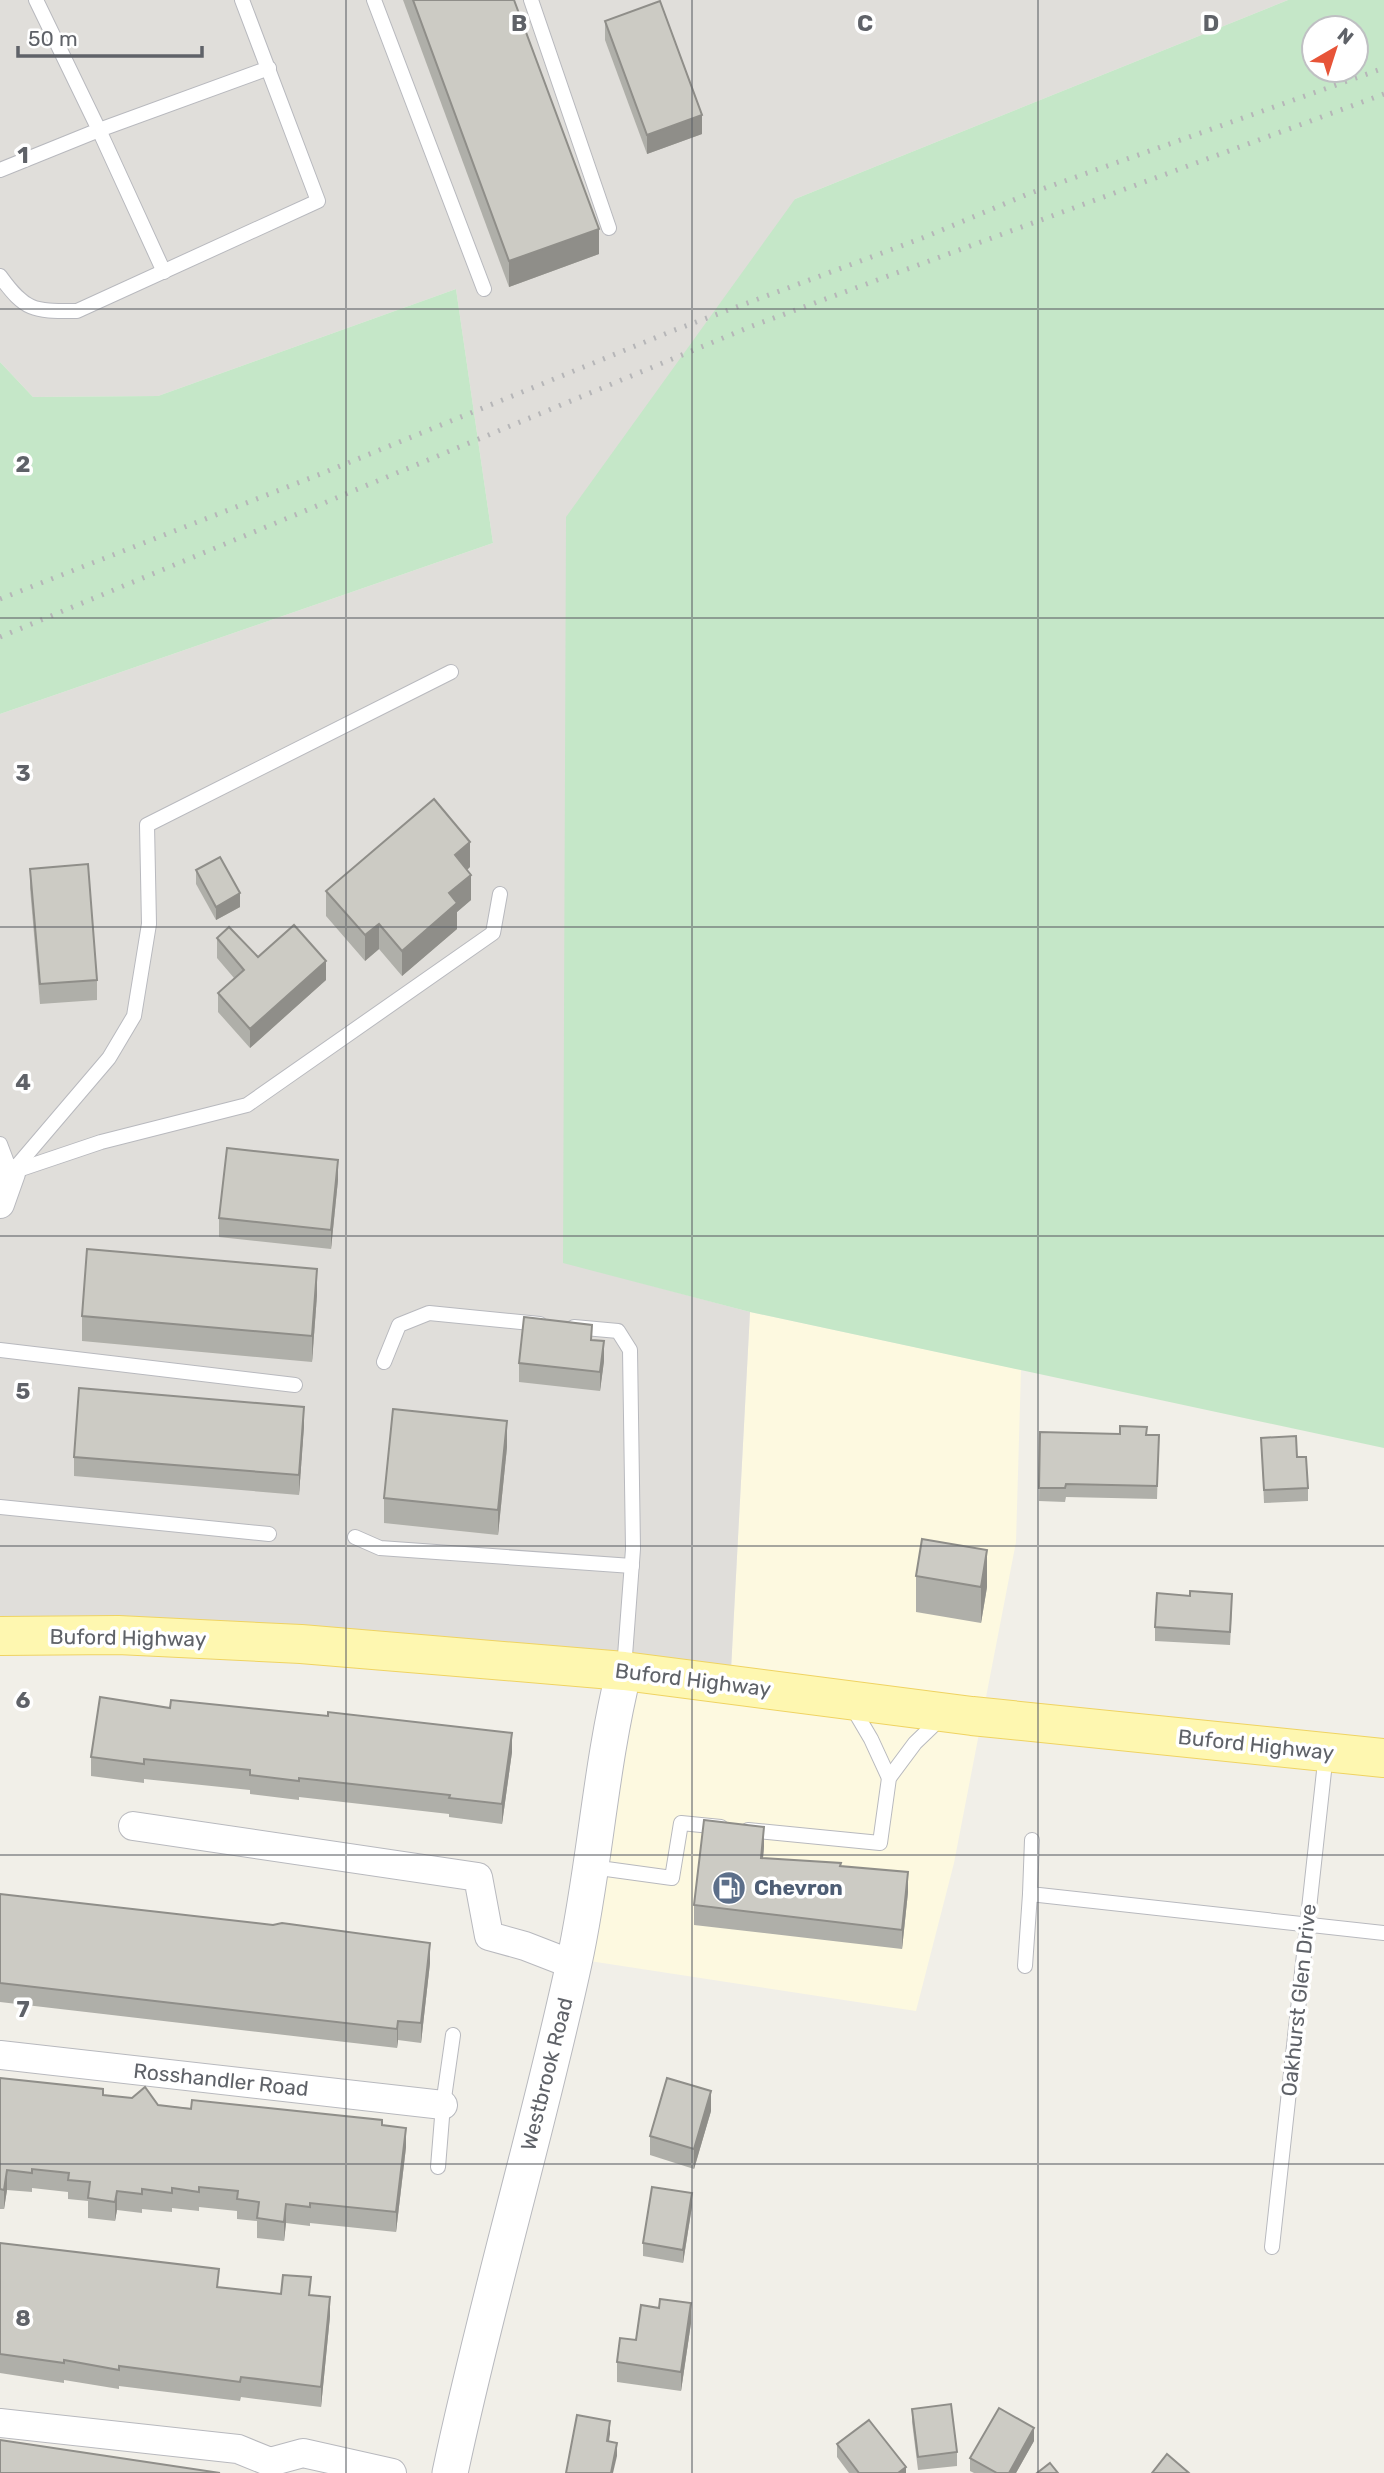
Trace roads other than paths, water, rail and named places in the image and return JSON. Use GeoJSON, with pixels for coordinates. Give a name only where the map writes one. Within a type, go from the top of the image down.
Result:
{"type":"FeatureCollection","features":[{"type":"Feature","properties":{"kind":"main road","name":"Buford Highway"},"geometry":{"type":"LineString","coordinates":[[0,1636],[118,1635],[301,1644],[624,1671],[946,1713],[1384,1758]]}},
{"type":"Feature","properties":{"kind":"street"},"geometry":{"type":"LineString","coordinates":[[0,1204],[11,1173]]}},
{"type":"Feature","properties":{"kind":"street","name":"Westbrook Road"},"geometry":{"type":"LineString","coordinates":[[450,2473],[574,1965],[592,1867],[615,1708],[624,1671]]}},
{"type":"Feature","properties":{"kind":"street"},"geometry":{"type":"LineString","coordinates":[[133,1826],[478,1877],[489,1936],[525,1946],[574,1965]]}},
{"type":"Feature","properties":{"kind":"street","name":"Rosshandler Road"},"geometry":{"type":"LineString","coordinates":[[0,2055],[443,2105]]}},
{"type":"Feature","properties":{"kind":"street"},"geometry":{"type":"LineString","coordinates":[[0,2423],[238,2449],[274,2467],[303,2453],[391,2473]]}},
{"type":"Feature","properties":{"kind":"lane"},"geometry":{"type":"LineString","coordinates":[[36,0],[164,272]]}},
{"type":"Feature","properties":{"kind":"lane"},"geometry":{"type":"LineString","coordinates":[[0,276],[16,299],[41,311],[77,311],[318,201],[242,0]]}},
{"type":"Feature","properties":{"kind":"lane"},"geometry":{"type":"LineString","coordinates":[[374,0],[484,289]]}},
{"type":"Feature","properties":{"kind":"lane"},"geometry":{"type":"LineString","coordinates":[[531,0],[609,228]]}},
{"type":"Feature","properties":{"kind":"lane"},"geometry":{"type":"LineString","coordinates":[[0,170],[99,130],[269,68]]}},
{"type":"Feature","properties":{"kind":"lane"},"geometry":{"type":"LineString","coordinates":[[11,1173],[109,1058],[134,1016],[149,924],[147,825],[451,672]]}},
{"type":"Feature","properties":{"kind":"lane"},"geometry":{"type":"LineString","coordinates":[[11,1173],[101,1142],[247,1105],[493,933],[500,894]]}},
{"type":"Feature","properties":{"kind":"lane"},"geometry":{"type":"LineString","coordinates":[[0,1144],[11,1173]]}},
{"type":"Feature","properties":{"kind":"lane"},"geometry":{"type":"LineString","coordinates":[[384,1362],[399,1325],[429,1313],[618,1331],[630,1350],[632,1566],[624,1671]]}},
{"type":"Feature","properties":{"kind":"lane"},"geometry":{"type":"LineString","coordinates":[[0,1350],[295,1385]]}},
{"type":"Feature","properties":{"kind":"lane"},"geometry":{"type":"LineString","coordinates":[[0,1507],[269,1534]]}},
{"type":"Feature","properties":{"kind":"lane"},"geometry":{"type":"LineString","coordinates":[[355,1536],[380,1548],[632,1566]]}},
{"type":"Feature","properties":{"kind":"lane"},"geometry":{"type":"LineString","coordinates":[[849,1701],[872,1739],[889,1778]]}},
{"type":"Feature","properties":{"kind":"lane"},"geometry":{"type":"LineString","coordinates":[[592,1867],[672,1878],[681,1823],[880,1843],[889,1778],[915,1743],[946,1713]]}},
{"type":"Feature","properties":{"kind":"lane","name":"Oakhurst Glen Drive"},"geometry":{"type":"LineString","coordinates":[[1272,2247],[1326,1752]]}},
{"type":"Feature","properties":{"kind":"lane"},"geometry":{"type":"LineString","coordinates":[[1025,1966],[1032,1840]]}},
{"type":"Feature","properties":{"kind":"lane"},"geometry":{"type":"LineString","coordinates":[[1030,1894],[1384,1933]]}},
{"type":"Feature","properties":{"kind":"lane"},"geometry":{"type":"LineString","coordinates":[[438,2167],[453,2035]]}},
{"type":"Feature","properties":{"kind":"railway"},"geometry":{"type":"LineString","coordinates":[[0,599],[323,473],[672,331],[925,237],[1028,194],[1384,68]]}},
{"type":"Feature","properties":{"kind":"railway"},"geometry":{"type":"LineString","coordinates":[[0,637],[752,326],[1384,94]]}},
{"type":"Feature","properties":{"kind":"place","name":"Chevron"},"geometry":{"type":"Point","coordinates":[729,1888]}}]}
